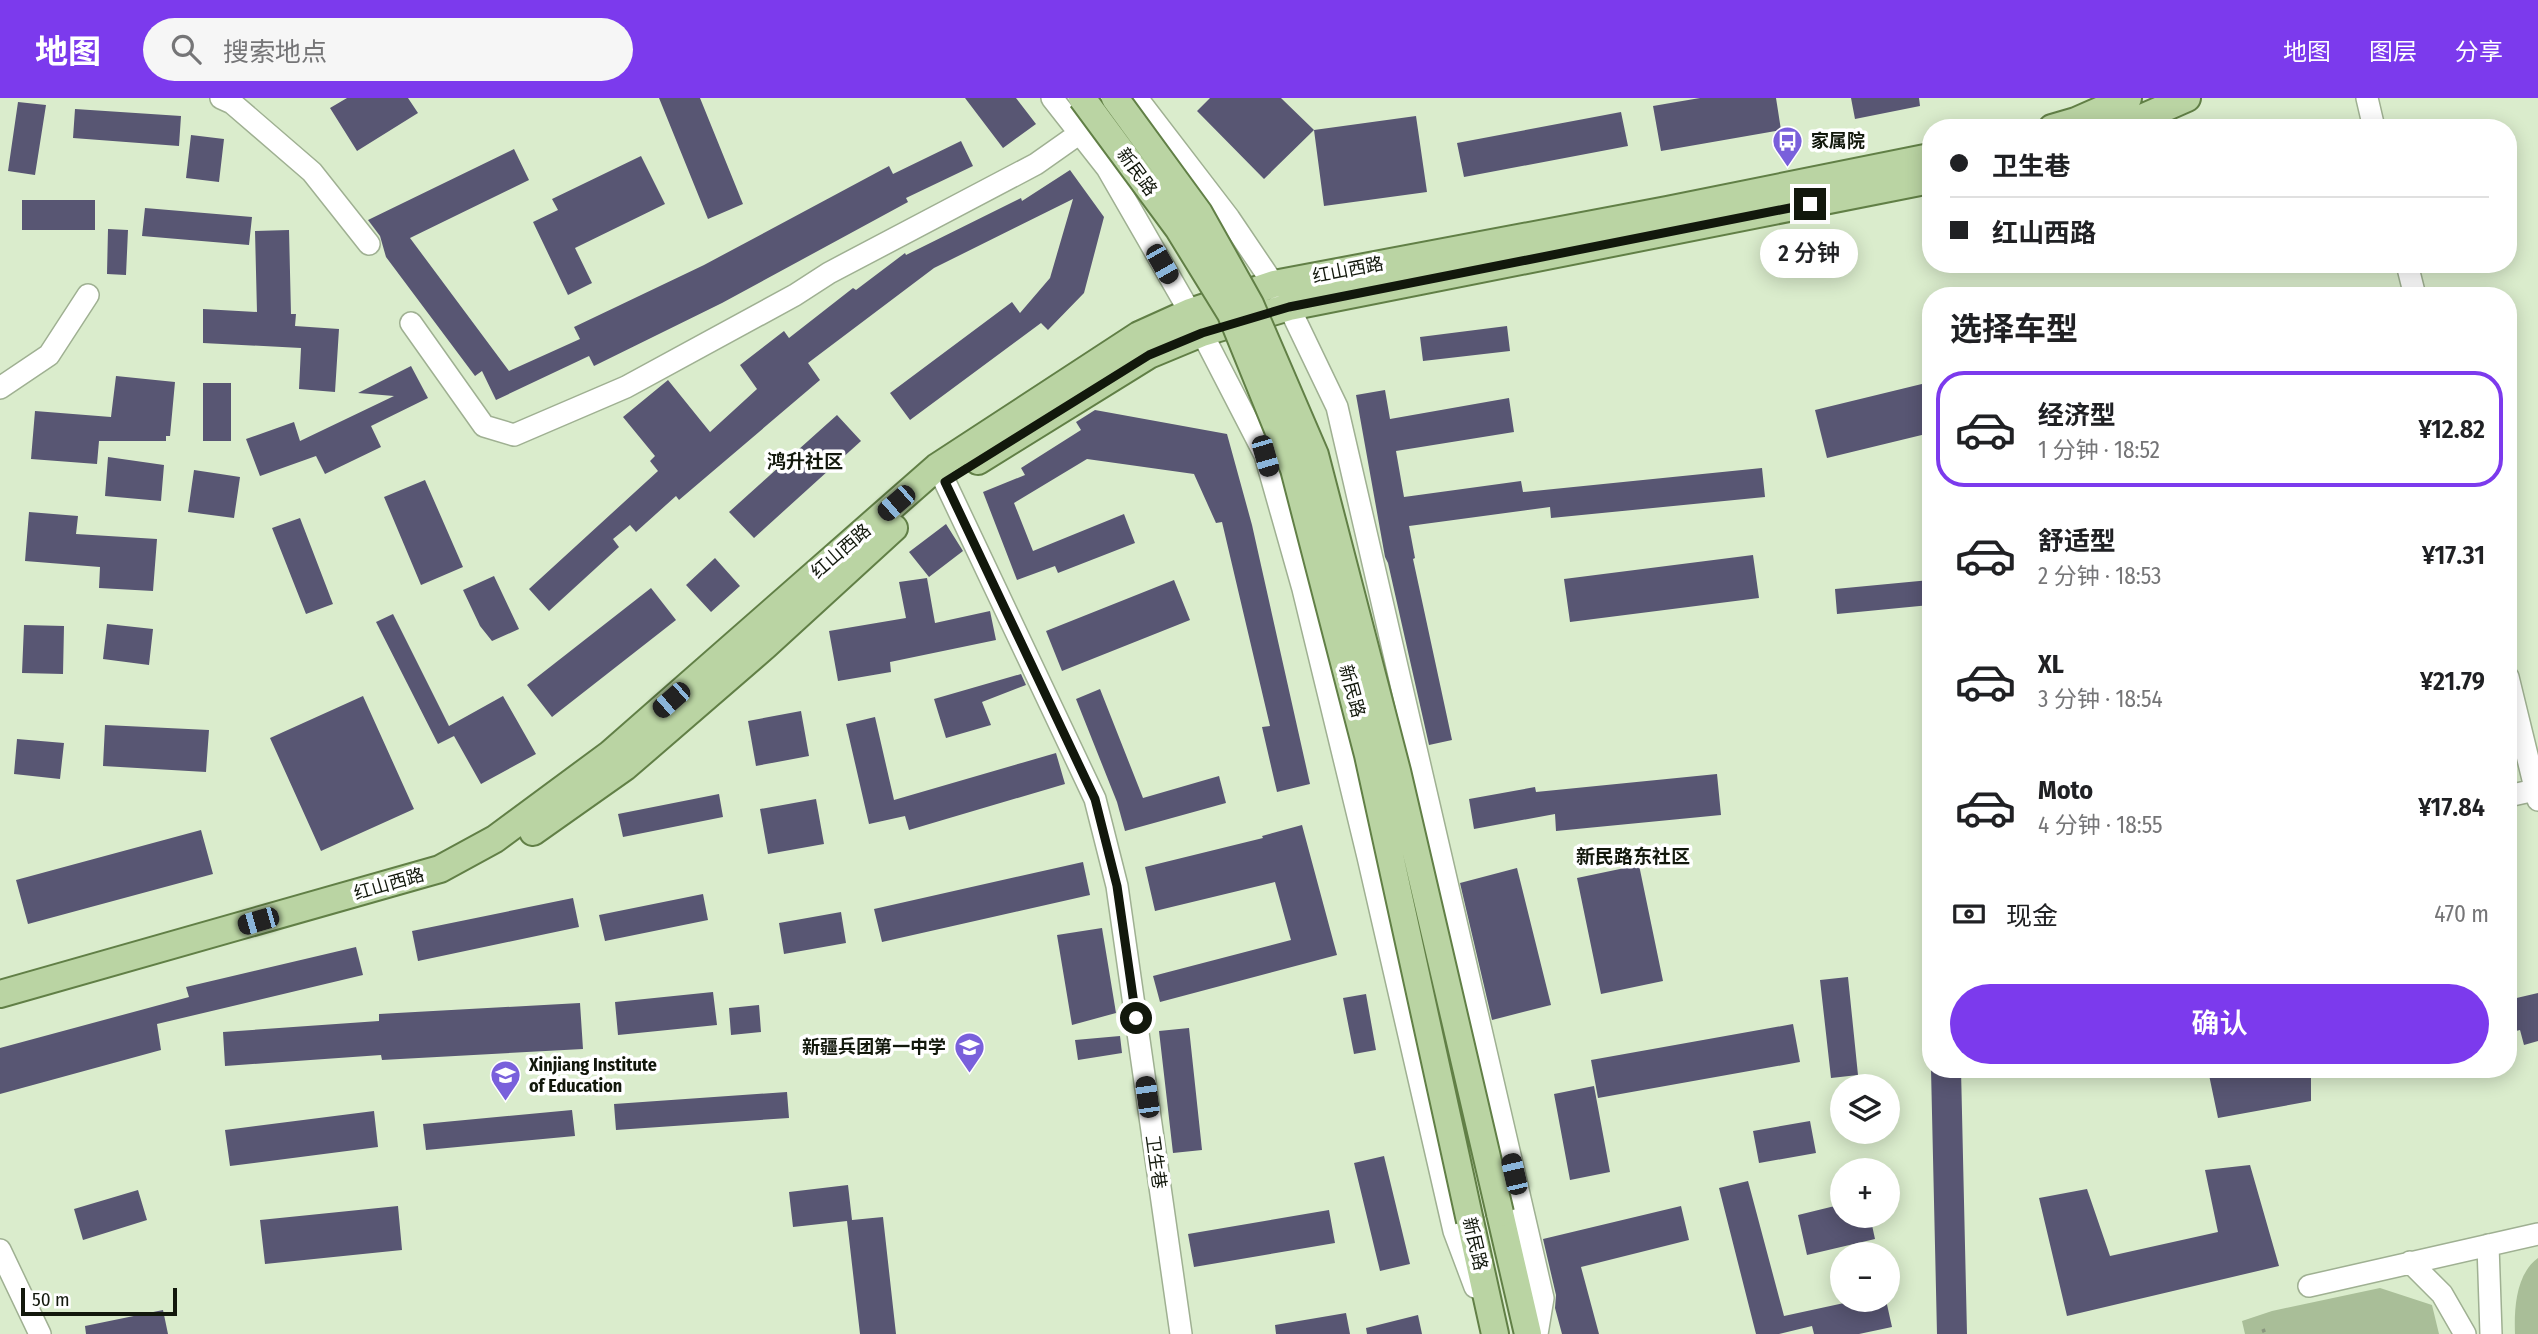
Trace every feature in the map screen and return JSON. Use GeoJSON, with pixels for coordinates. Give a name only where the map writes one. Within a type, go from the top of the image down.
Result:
{"type":"FeatureCollection","features":[{"type":"Feature","properties":{"kind":"main road","name":"新民路"},"geometry":{"type":"LineString","coordinates":[[1082,98],[1178,228],[1231,314],[1294,469],[1368,755],[1494,1334]]}},
{"type":"Feature","properties":{"kind":"main road","name":"新民路"},"geometry":{"type":"LineString","coordinates":[[1115,98],[1199,213],[1250,304],[1315,455],[1397,771],[1528,1334]]}},
{"type":"Feature","properties":{"kind":"main road"},"geometry":{"type":"LineString","coordinates":[[2081,119],[2128,98]]}},
{"type":"Feature","properties":{"kind":"main road"},"geometry":{"type":"LineString","coordinates":[[2139,119],[2187,98]]}},
{"type":"Feature","properties":{"kind":"main road","name":"红山西路"},"geometry":{"type":"LineString","coordinates":[[0,1006],[446,878],[497,855],[545,825],[625,767],[765,646],[945,482],[1196,323],[1274,284],[1922,159]]}},
{"type":"Feature","properties":{"kind":"main road","name":"红山西路"},"geometry":{"type":"LineString","coordinates":[[0,994],[440,869],[495,839],[610,754],[937,467],[1139,335],[1922,182]]}},
{"type":"Feature","properties":{"kind":"street"},"geometry":{"type":"LineString","coordinates":[[221,98],[233,103],[312,172],[369,244]]}},
{"type":"Feature","properties":{"kind":"street"},"geometry":{"type":"LineString","coordinates":[[1052,98],[1107,167],[1196,323],[1265,456],[1303,589],[1454,1231],[1494,1334]]}},
{"type":"Feature","properties":{"kind":"street"},"geometry":{"type":"LineString","coordinates":[[1137,98],[1229,218],[1289,307],[1337,407],[1543,1298],[1537,1334]]}},
{"type":"Feature","properties":{"kind":"street"},"geometry":{"type":"LineString","coordinates":[[2367,98],[2372,119]]}},
{"type":"Feature","properties":{"kind":"street"},"geometry":{"type":"LineString","coordinates":[[411,323],[484,426],[514,435],[626,387],[795,295],[829,273],[1036,164],[1080,133]]}},
{"type":"Feature","properties":{"kind":"street"},"geometry":{"type":"LineString","coordinates":[[0,388],[49,355],[88,295]]}},
{"type":"Feature","properties":{"kind":"street","name":"卫生巷"},"geometry":{"type":"LineString","coordinates":[[945,482],[1095,799],[1117,886],[1181,1334]]}},
{"type":"Feature","properties":{"kind":"street"},"geometry":{"type":"LineString","coordinates":[[2517,714],[2537,795],[2517,796]]}},
{"type":"Feature","properties":{"kind":"street"},"geometry":{"type":"LineString","coordinates":[[2309,1286],[2538,1234]]}},
{"type":"Feature","properties":{"kind":"street"},"geometry":{"type":"LineString","coordinates":[[2488,1245],[2491,1334]]}},
{"type":"Feature","properties":{"kind":"street"},"geometry":{"type":"LineString","coordinates":[[0,1250],[40,1334]]}},
{"type":"Feature","properties":{"kind":"street"},"geometry":{"type":"LineString","coordinates":[[2410,1262],[2442,1294],[2465,1334]]}},
{"type":"Feature","properties":{"kind":"green space"},"geometry":{"type":"Polygon","coordinates":[[[2538,1258],[2538,1334],[2515,1334],[2516,1303],[2521,1282],[2538,1258]]]}},
{"type":"Feature","properties":{"kind":"green space"},"geometry":{"type":"Polygon","coordinates":[[[2380,1288],[2432,1305],[2439,1334],[2245,1334],[2242,1321],[2272,1311],[2380,1288]]]}},
{"type":"Feature","properties":{"kind":"building"},"geometry":{"type":"Polygon","coordinates":[[[347,98],[408,98],[418,113],[357,151],[330,108],[347,98]]]}},
{"type":"Feature","properties":{"kind":"building"},"geometry":{"type":"Polygon","coordinates":[[[659,98],[700,98],[743,204],[708,219],[659,98]]]}},
{"type":"Feature","properties":{"kind":"building"},"geometry":{"type":"Polygon","coordinates":[[[965,98],[1016,98],[1036,124],[1003,148],[965,98]]]}},
{"type":"Feature","properties":{"kind":"building"},"geometry":{"type":"Polygon","coordinates":[[[1210,98],[1281,98],[1314,130],[1264,179],[1197,111],[1210,98]]]}},
{"type":"Feature","properties":{"kind":"building"},"geometry":{"type":"Polygon","coordinates":[[[1700,98],[1776,98],[1781,130],[1661,151],[1653,106],[1700,98]]]}},
{"type":"Feature","properties":{"kind":"building"},"geometry":{"type":"Polygon","coordinates":[[[1851,98],[1919,98],[1920,106],[1855,119],[1851,98]]]}},
{"type":"Feature","properties":{"kind":"building"},"geometry":{"type":"Polygon","coordinates":[[[18,102],[46,105],[35,175],[8,171],[18,102]]]}},
{"type":"Feature","properties":{"kind":"building"},"geometry":{"type":"Polygon","coordinates":[[[75,109],[181,116],[179,146],[73,138],[75,109]]]}},
{"type":"Feature","properties":{"kind":"building"},"geometry":{"type":"Polygon","coordinates":[[[1621,112],[1628,146],[1464,177],[1457,143],[1621,112]]]}},
{"type":"Feature","properties":{"kind":"building"},"geometry":{"type":"Polygon","coordinates":[[[1416,116],[1427,192],[1324,206],[1314,130],[1416,116]]]}},
{"type":"Feature","properties":{"kind":"building"},"geometry":{"type":"Polygon","coordinates":[[[191,135],[224,139],[219,182],[186,178],[191,135]]]}},
{"type":"Feature","properties":{"kind":"building"},"geometry":{"type":"Polygon","coordinates":[[[961,141],[973,166],[906,198],[908,202],[722,303],[594,366],[589,356],[496,400],[482,371],[475,376],[386,257],[380,236],[368,220],[514,149],[529,180],[410,238],[509,371],[580,339],[574,327],[704,265],[889,166],[893,174],[961,141]]]}},
{"type":"Feature","properties":{"kind":"building"},"geometry":{"type":"Polygon","coordinates":[[[641,156],[665,204],[575,248],[592,283],[568,295],[533,222],[558,210],[552,199],[641,156]]]}},
{"type":"Feature","properties":{"kind":"building"},"geometry":{"type":"Polygon","coordinates":[[[1070,170],[1104,217],[1084,293],[1048,330],[1041,323],[910,420],[890,393],[1012,302],[1020,313],[1050,278],[1073,199],[934,268],[808,363],[820,380],[679,500],[676,496],[636,532],[630,525],[613,539],[619,547],[549,611],[529,589],[658,471],[650,461],[655,456],[623,417],[668,380],[710,432],[757,389],[740,365],[784,331],[789,338],[853,288],[856,290],[905,253],[906,255],[1021,198],[1022,201],[1070,170]]]}},
{"type":"Feature","properties":{"kind":"building"},"geometry":{"type":"Polygon","coordinates":[[[22,200],[95,200],[95,230],[22,230],[22,200]]]}},
{"type":"Feature","properties":{"kind":"building"},"geometry":{"type":"Polygon","coordinates":[[[145,208],[252,217],[249,245],[142,236],[145,208]]]}},
{"type":"Feature","properties":{"kind":"building"},"geometry":{"type":"Polygon","coordinates":[[[108,229],[128,230],[126,275],[107,274],[108,229]]]}},
{"type":"Feature","properties":{"kind":"building"},"geometry":{"type":"Polygon","coordinates":[[[289,230],[291,314],[296,314],[295,326],[339,329],[335,392],[299,389],[301,348],[203,343],[203,309],[257,312],[255,231],[289,230]]]}},
{"type":"Feature","properties":{"kind":"building"},"geometry":{"type":"Polygon","coordinates":[[[1507,326],[1510,351],[1423,361],[1420,337],[1507,326]]]}},
{"type":"Feature","properties":{"kind":"building"},"geometry":{"type":"Polygon","coordinates":[[[411,366],[428,398],[371,426],[381,447],[325,474],[316,456],[260,476],[246,439],[294,422],[300,441],[394,396],[358,393],[411,366]]]}},
{"type":"Feature","properties":{"kind":"building"},"geometry":{"type":"Polygon","coordinates":[[[116,376],[175,382],[170,436],[166,436],[166,441],[99,441],[97,464],[31,459],[35,411],[111,417],[116,376]]]}},
{"type":"Feature","properties":{"kind":"building"},"geometry":{"type":"Polygon","coordinates":[[[203,383],[231,383],[231,441],[203,441],[203,383]]]}},
{"type":"Feature","properties":{"kind":"building"},"geometry":{"type":"Polygon","coordinates":[[[1922,384],[1922,435],[1827,458],[1815,410],[1922,384]]]}},
{"type":"Feature","properties":{"kind":"building"},"geometry":{"type":"Polygon","coordinates":[[[1385,390],[1390,419],[1509,398],[1514,432],[1396,451],[1404,497],[1521,481],[1523,492],[1762,468],[1765,497],[1551,518],[1550,507],[1409,526],[1415,558],[1413,559],[1452,740],[1429,745],[1385,557],[1356,395],[1385,390]]]}},
{"type":"Feature","properties":{"kind":"building"},"geometry":{"type":"Polygon","coordinates":[[[1095,410],[1227,434],[1252,525],[1310,784],[1277,792],[1262,727],[1270,726],[1222,522],[1216,523],[1194,474],[1087,459],[1014,503],[1033,551],[1124,514],[1135,543],[1058,573],[1055,566],[1017,580],[983,492],[1025,475],[1021,468],[1081,430],[1076,422],[1095,410]]]}},
{"type":"Feature","properties":{"kind":"building"},"geometry":{"type":"Polygon","coordinates":[[[837,415],[861,441],[754,538],[729,512],[837,415]]]}},
{"type":"Feature","properties":{"kind":"building"},"geometry":{"type":"Polygon","coordinates":[[[108,457],[164,465],[161,501],[105,496],[108,457]]]}},
{"type":"Feature","properties":{"kind":"building"},"geometry":{"type":"Polygon","coordinates":[[[194,470],[240,477],[234,518],[188,512],[194,470]]]}},
{"type":"Feature","properties":{"kind":"building"},"geometry":{"type":"Polygon","coordinates":[[[425,480],[463,567],[421,585],[384,497],[425,480]]]}},
{"type":"Feature","properties":{"kind":"building"},"geometry":{"type":"Polygon","coordinates":[[[29,512],[78,516],[76,534],[157,539],[153,591],[99,588],[100,567],[25,561],[29,512]]]}},
{"type":"Feature","properties":{"kind":"building"},"geometry":{"type":"Polygon","coordinates":[[[300,518],[333,604],[306,614],[272,528],[300,518]]]}},
{"type":"Feature","properties":{"kind":"building"},"geometry":{"type":"Polygon","coordinates":[[[946,524],[963,551],[929,577],[909,552],[946,524]]]}},
{"type":"Feature","properties":{"kind":"building"},"geometry":{"type":"Polygon","coordinates":[[[1753,555],[1759,598],[1570,622],[1564,579],[1753,555]]]}},
{"type":"Feature","properties":{"kind":"building"},"geometry":{"type":"Polygon","coordinates":[[[715,558],[740,586],[711,612],[686,585],[715,558]]]}},
{"type":"Feature","properties":{"kind":"building"},"geometry":{"type":"Polygon","coordinates":[[[494,576],[519,629],[492,641],[480,626],[463,590],[494,576]]]}},
{"type":"Feature","properties":{"kind":"building"},"geometry":{"type":"Polygon","coordinates":[[[927,578],[935,623],[990,611],[996,640],[890,662],[891,672],[838,681],[829,631],[906,618],[899,582],[927,578]]]}},
{"type":"Feature","properties":{"kind":"building"},"geometry":{"type":"Polygon","coordinates":[[[1174,580],[1190,620],[1062,671],[1046,631],[1174,580]]]}},
{"type":"Feature","properties":{"kind":"building"},"geometry":{"type":"Polygon","coordinates":[[[1922,581],[1922,606],[1837,614],[1835,589],[1922,581]]]}},
{"type":"Feature","properties":{"kind":"building"},"geometry":{"type":"Polygon","coordinates":[[[651,588],[676,620],[552,717],[527,685],[651,588]]]}},
{"type":"Feature","properties":{"kind":"building"},"geometry":{"type":"Polygon","coordinates":[[[393,614],[449,726],[503,696],[536,754],[481,784],[454,736],[438,744],[376,622],[393,614]]]}},
{"type":"Feature","properties":{"kind":"building"},"geometry":{"type":"Polygon","coordinates":[[[107,624],[153,629],[149,665],[103,659],[107,624]]]}},
{"type":"Feature","properties":{"kind":"building"},"geometry":{"type":"Polygon","coordinates":[[[24,625],[64,626],[63,674],[22,673],[24,625]]]}},
{"type":"Feature","properties":{"kind":"building"},"geometry":{"type":"Polygon","coordinates":[[[1021,674],[1026,685],[982,702],[991,725],[946,738],[934,699],[1021,674]]]}},
{"type":"Feature","properties":{"kind":"building"},"geometry":{"type":"Polygon","coordinates":[[[1100,689],[1143,798],[1219,776],[1226,803],[1125,831],[1117,802],[1076,699],[1100,689]]]}},
{"type":"Feature","properties":{"kind":"building"},"geometry":{"type":"Polygon","coordinates":[[[363,696],[414,809],[321,851],[270,738],[363,696]]]}},
{"type":"Feature","properties":{"kind":"building"},"geometry":{"type":"Polygon","coordinates":[[[801,711],[809,756],[756,766],[748,721],[801,711]]]}},
{"type":"Feature","properties":{"kind":"building"},"geometry":{"type":"Polygon","coordinates":[[[875,717],[894,800],[1056,753],[1065,784],[909,830],[905,816],[869,824],[846,724],[875,717]]]}},
{"type":"Feature","properties":{"kind":"building"},"geometry":{"type":"Polygon","coordinates":[[[105,725],[209,730],[206,772],[103,766],[105,725]]]}},
{"type":"Feature","properties":{"kind":"building"},"geometry":{"type":"Polygon","coordinates":[[[17,739],[64,743],[60,779],[14,774],[17,739]]]}},
{"type":"Feature","properties":{"kind":"building"},"geometry":{"type":"Polygon","coordinates":[[[1717,774],[1721,815],[1556,831],[1555,814],[1474,829],[1469,799],[1535,787],[1536,792],[1717,774]]]}},
{"type":"Feature","properties":{"kind":"building"},"geometry":{"type":"Polygon","coordinates":[[[719,794],[723,817],[623,837],[618,814],[719,794]]]}},
{"type":"Feature","properties":{"kind":"building"},"geometry":{"type":"Polygon","coordinates":[[[816,799],[824,844],[768,854],[760,809],[816,799]]]}},
{"type":"Feature","properties":{"kind":"building"},"geometry":{"type":"Polygon","coordinates":[[[1302,825],[1337,955],[1160,1002],[1153,976],[1291,940],[1275,882],[1155,911],[1145,867],[1263,838],[1262,836],[1302,825]]]}},
{"type":"Feature","properties":{"kind":"building"},"geometry":{"type":"Polygon","coordinates":[[[201,830],[213,874],[28,924],[16,880],[201,830]]]}},
{"type":"Feature","properties":{"kind":"building"},"geometry":{"type":"Polygon","coordinates":[[[1083,862],[1090,895],[882,942],[874,909],[1083,862]]]}},
{"type":"Feature","properties":{"kind":"building"},"geometry":{"type":"Polygon","coordinates":[[[1639,865],[1663,981],[1601,994],[1577,878],[1639,865]]]}},
{"type":"Feature","properties":{"kind":"building"},"geometry":{"type":"Polygon","coordinates":[[[1517,868],[1551,1005],[1492,1020],[1460,883],[1517,868]]]}},
{"type":"Feature","properties":{"kind":"building"},"geometry":{"type":"Polygon","coordinates":[[[703,894],[708,920],[605,941],[599,915],[703,894]]]}},
{"type":"Feature","properties":{"kind":"building"},"geometry":{"type":"Polygon","coordinates":[[[573,898],[579,927],[418,961],[412,931],[573,898]]]}},
{"type":"Feature","properties":{"kind":"building"},"geometry":{"type":"Polygon","coordinates":[[[841,912],[846,943],[784,954],[779,923],[841,912]]]}},
{"type":"Feature","properties":{"kind":"building"},"geometry":{"type":"Polygon","coordinates":[[[1102,928],[1116,1013],[1072,1025],[1057,935],[1102,928]]]}},
{"type":"Feature","properties":{"kind":"building"},"geometry":{"type":"Polygon","coordinates":[[[356,947],[363,975],[157,1024],[161,1050],[0,1094],[0,1048],[189,997],[186,987],[356,947]]]}},
{"type":"Feature","properties":{"kind":"building"},"geometry":{"type":"Polygon","coordinates":[[[1848,977],[1858,1074],[1831,1074],[1820,980],[1848,977]]]}},
{"type":"Feature","properties":{"kind":"building"},"geometry":{"type":"Polygon","coordinates":[[[713,992],[717,1025],[618,1035],[615,1002],[713,992]]]}},
{"type":"Feature","properties":{"kind":"building"},"geometry":{"type":"Polygon","coordinates":[[[2538,993],[2538,1041],[2524,1045],[2520,1030],[2517,1031],[2517,998],[2538,993]]]}},
{"type":"Feature","properties":{"kind":"building"},"geometry":{"type":"Polygon","coordinates":[[[1366,994],[1376,1050],[1354,1054],[1343,998],[1366,994]]]}},
{"type":"Feature","properties":{"kind":"building"},"geometry":{"type":"Polygon","coordinates":[[[580,1003],[583,1049],[382,1060],[381,1055],[225,1066],[223,1032],[379,1021],[379,1014],[580,1003]]]}},
{"type":"Feature","properties":{"kind":"building"},"geometry":{"type":"Polygon","coordinates":[[[759,1005],[761,1032],[731,1035],[729,1008],[759,1005]]]}},
{"type":"Feature","properties":{"kind":"building"},"geometry":{"type":"Polygon","coordinates":[[[1793,1024],[1800,1062],[1598,1098],[1591,1060],[1793,1024]]]}},
{"type":"Feature","properties":{"kind":"building"},"geometry":{"type":"Polygon","coordinates":[[[1189,1028],[1202,1150],[1173,1153],[1159,1031],[1189,1028]]]}},
{"type":"Feature","properties":{"kind":"building"},"geometry":{"type":"Polygon","coordinates":[[[1120,1036],[1122,1053],[1078,1060],[1075,1040],[1120,1036]]]}},
{"type":"Feature","properties":{"kind":"building"},"geometry":{"type":"Polygon","coordinates":[[[1931,1078],[1961,1078],[1967,1334],[1937,1334],[1931,1078]]]}},
{"type":"Feature","properties":{"kind":"building"},"geometry":{"type":"Polygon","coordinates":[[[2210,1078],[2311,1078],[2311,1101],[2218,1118],[2210,1078]]]}},
{"type":"Feature","properties":{"kind":"building"},"geometry":{"type":"Polygon","coordinates":[[[1594,1086],[1610,1172],[1570,1180],[1554,1094],[1594,1086]]]}},
{"type":"Feature","properties":{"kind":"building"},"geometry":{"type":"Polygon","coordinates":[[[787,1092],[789,1118],[616,1130],[614,1104],[787,1092]]]}},
{"type":"Feature","properties":{"kind":"building"},"geometry":{"type":"Polygon","coordinates":[[[572,1110],[575,1136],[426,1150],[423,1124],[572,1110]]]}},
{"type":"Feature","properties":{"kind":"building"},"geometry":{"type":"Polygon","coordinates":[[[374,1111],[378,1147],[230,1166],[225,1130],[374,1111]]]}},
{"type":"Feature","properties":{"kind":"building"},"geometry":{"type":"Polygon","coordinates":[[[1810,1121],[1816,1153],[1759,1163],[1753,1131],[1810,1121]]]}},
{"type":"Feature","properties":{"kind":"building"},"geometry":{"type":"Polygon","coordinates":[[[1384,1156],[1410,1264],[1380,1271],[1354,1163],[1384,1156]]]}},
{"type":"Feature","properties":{"kind":"building"},"geometry":{"type":"Polygon","coordinates":[[[2250,1165],[2279,1266],[2067,1316],[2039,1198],[2087,1189],[2110,1256],[2218,1232],[2205,1170],[2250,1165]]]}},
{"type":"Feature","properties":{"kind":"building"},"geometry":{"type":"Polygon","coordinates":[[[1748,1181],[1784,1316],[1830,1306],[1830,1312],[1889,1312],[1892,1327],[1859,1334],[1814,1334],[1812,1326],[1779,1334],[1756,1334],[1719,1188],[1748,1181]]]}},
{"type":"Feature","properties":{"kind":"building"},"geometry":{"type":"Polygon","coordinates":[[[848,1185],[852,1220],[883,1217],[896,1334],[860,1334],[847,1221],[793,1227],[789,1192],[848,1185]]]}},
{"type":"Feature","properties":{"kind":"building"},"geometry":{"type":"Polygon","coordinates":[[[138,1190],[147,1220],[83,1240],[74,1209],[138,1190]]]}},
{"type":"Feature","properties":{"kind":"building"},"geometry":{"type":"Polygon","coordinates":[[[398,1206],[402,1250],[265,1264],[260,1220],[398,1206]]]}},
{"type":"Feature","properties":{"kind":"building"},"geometry":{"type":"Polygon","coordinates":[[[1681,1206],[1689,1240],[1581,1267],[1599,1334],[1562,1334],[1543,1239],[1681,1206]]]}},
{"type":"Feature","properties":{"kind":"building"},"geometry":{"type":"Polygon","coordinates":[[[1830,1207],[1830,1228],[1873,1228],[1875,1239],[1862,1242],[1830,1242],[1830,1250],[1807,1255],[1798,1215],[1830,1207]]]}},
{"type":"Feature","properties":{"kind":"building"},"geometry":{"type":"Polygon","coordinates":[[[1329,1210],[1335,1243],[1194,1267],[1188,1234],[1329,1210]]]}},
{"type":"Feature","properties":{"kind":"building"},"geometry":{"type":"Polygon","coordinates":[[[163,1310],[168,1334],[86,1334],[85,1326],[163,1310]]]}},
{"type":"Feature","properties":{"kind":"building"},"geometry":{"type":"Polygon","coordinates":[[[1346,1313],[1350,1334],[1276,1334],[1275,1325],[1346,1313]]]}},
{"type":"Feature","properties":{"kind":"building"},"geometry":{"type":"Polygon","coordinates":[[[1418,1315],[1422,1334],[1367,1334],[1366,1328],[1418,1315]]]}},
{"type":"Feature","properties":{"kind":"place","name":"家属院"},"geometry":{"type":"Point","coordinates":[1788,168]}},
{"type":"Feature","properties":{"kind":"place","name":"新疆兵团第一中学"},"geometry":{"type":"Point","coordinates":[969,1074]}},
{"type":"Feature","properties":{"kind":"place","name":"Xinjiang Institute of Education"},"geometry":{"type":"Point","coordinates":[506,1102]}},
{"type":"Feature","properties":{"kind":"district","name":"鸿升社区"},"geometry":{"type":"Point","coordinates":[805,461]}},
{"type":"Feature","properties":{"kind":"district","name":"新民路东社区"},"geometry":{"type":"Point","coordinates":[1633,856]}},
{"type":"Feature","properties":{"kind":"route"},"geometry":{"type":"LineString","coordinates":[[1136,1018],[1117,886],[1095,799],[945,482],[1149,355],[1202,333],[1289,307],[1810,204]]}}]}
